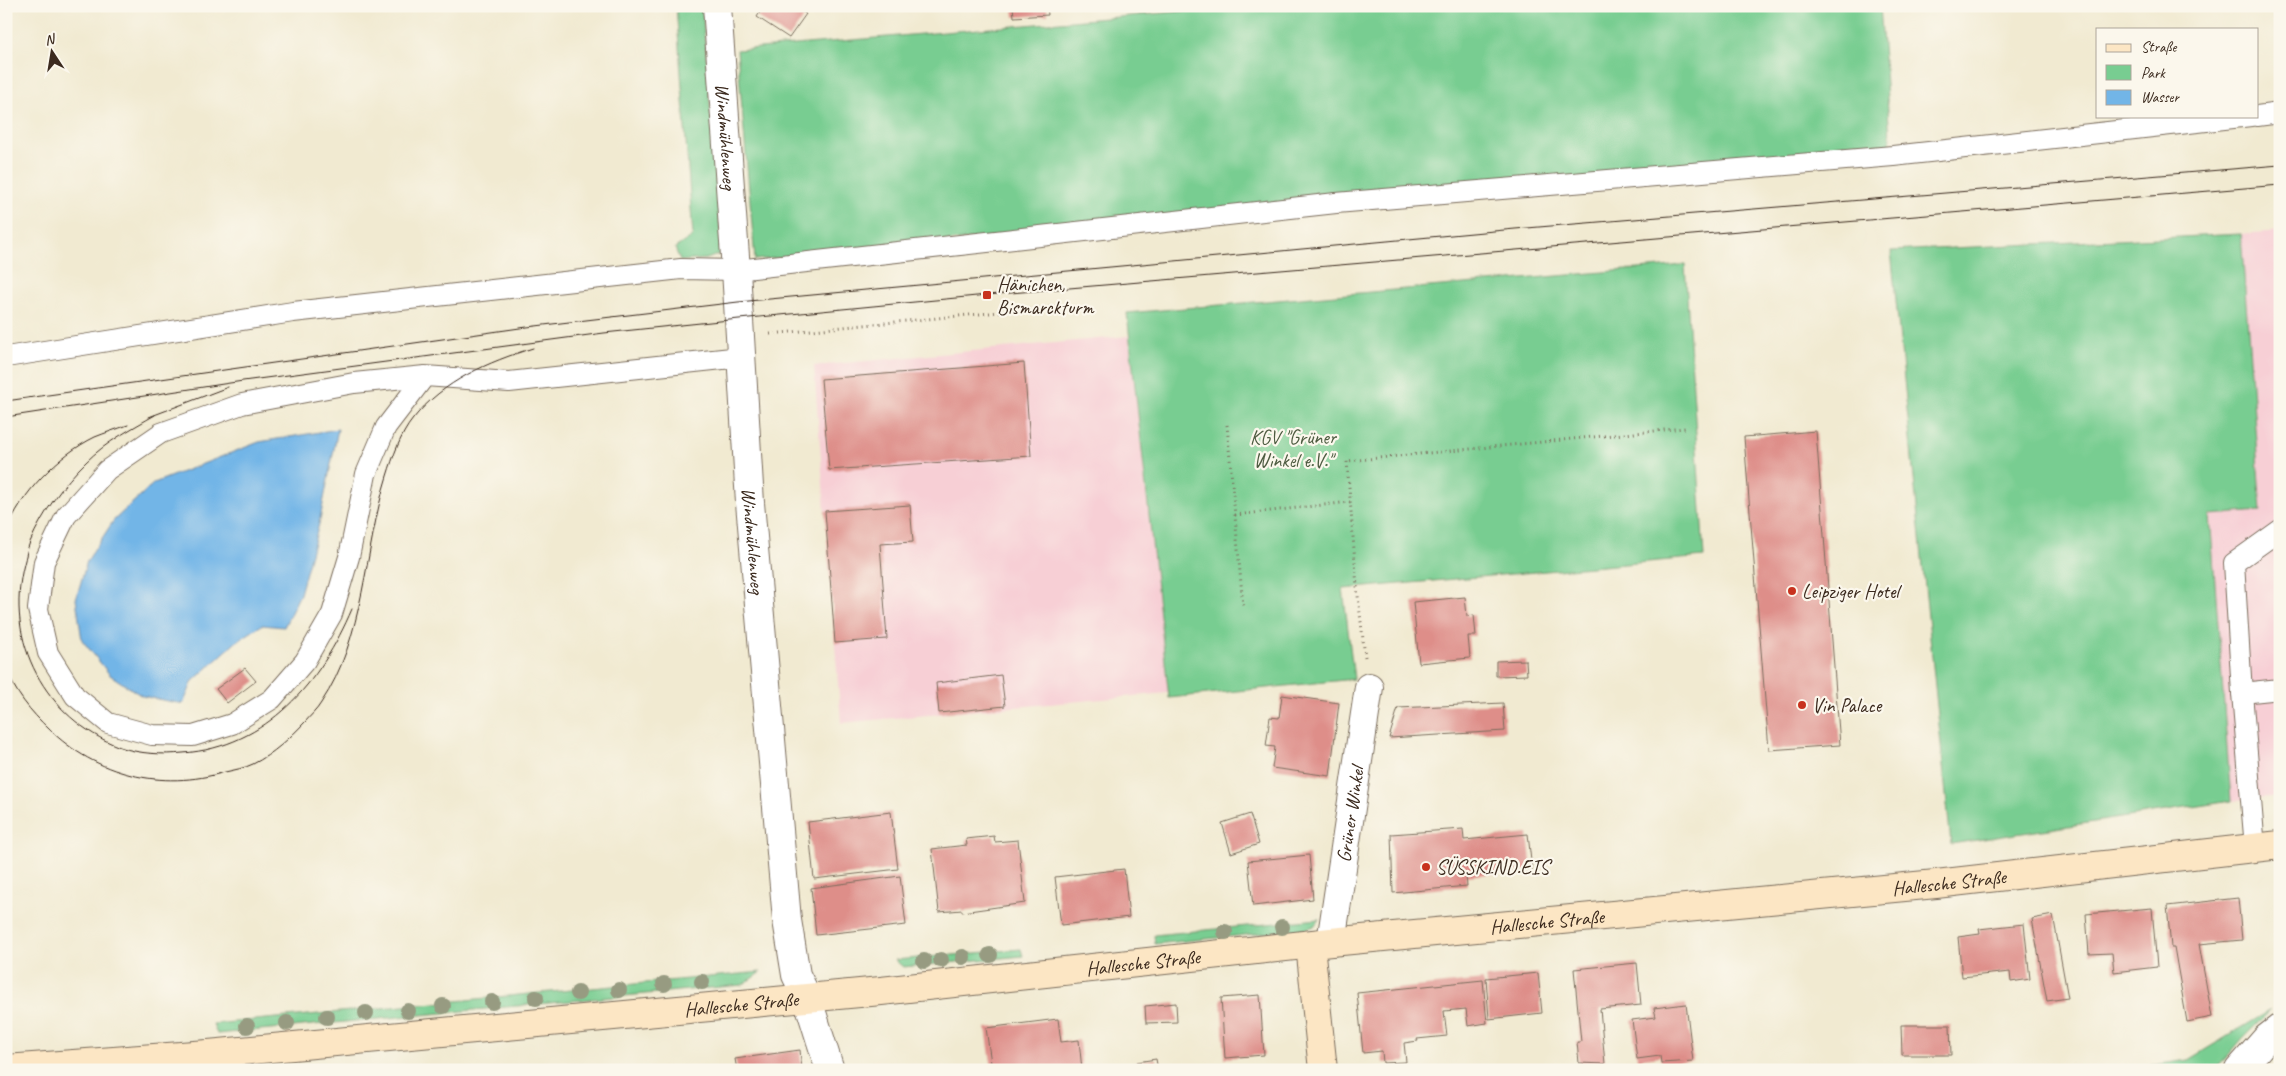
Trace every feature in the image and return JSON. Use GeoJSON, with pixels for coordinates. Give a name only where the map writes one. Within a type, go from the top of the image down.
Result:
{"type":"FeatureCollection","features":[{"type":"Feature","properties":{"kind":"street","name":"Windmühlenweg"},"geometry":{"type":"LineString","coordinates":[[717,6],[750,503],[787,920],[796,975],[807,997],[830,1070]]}},
{"type":"Feature","properties":{"kind":"street","name":"Grüner Winkel"},"geometry":{"type":"LineString","coordinates":[[1323,1070],[1321,943],[1369,687]]}},
{"type":"Feature","properties":{"kind":"street","name":"Hallesche Straße"},"geometry":{"type":"LineString","coordinates":[[6,1069],[218,1053],[807,997],[1321,943],[1936,884],[2267,847]]}},
{"type":"Feature","properties":{"kind":"street"},"geometry":{"type":"LineString","coordinates":[[2239,1070],[2267,1038],[2280,1028]]}},
{"type":"Feature","properties":{"kind":"lane"},"geometry":{"type":"LineString","coordinates":[[2258,116],[2280,113]]}},
{"type":"Feature","properties":{"kind":"lane"},"geometry":{"type":"LineString","coordinates":[[6,356],[293,312],[681,269],[736,270],[1336,203],[1892,156],[2233,118]]}},
{"type":"Feature","properties":{"kind":"lane"},"geometry":{"type":"LineString","coordinates":[[425,376],[386,427],[366,474],[349,557],[332,614],[305,661],[272,699],[232,724],[193,736],[152,735],[108,723],[76,696],[48,653],[38,609],[44,562],[66,516],[107,470],[160,433],[242,404],[354,383],[425,376],[509,382],[740,347]]}},
{"type":"Feature","properties":{"kind":"lane"},"geometry":{"type":"LineString","coordinates":[[2267,847],[2242,693],[2234,564],[2280,530]]}},
{"type":"Feature","properties":{"kind":"lane"},"geometry":{"type":"LineString","coordinates":[[2242,693],[2280,689]]}},
{"type":"Feature","properties":{"kind":"path"},"geometry":{"type":"LineString","coordinates":[[740,347],[822,328],[1063,306]]}},
{"type":"Feature","properties":{"kind":"path"},"geometry":{"type":"LineString","coordinates":[[1227,425],[1243,606]]}},
{"type":"Feature","properties":{"kind":"path"},"geometry":{"type":"LineString","coordinates":[[1369,687],[1357,587],[1347,461],[1685,428]]}},
{"type":"Feature","properties":{"kind":"path"},"geometry":{"type":"LineString","coordinates":[[1235,515],[1350,502]]}},
{"type":"Feature","properties":{"kind":"shaded area"},"geometry":{"type":"Polygon","coordinates":[[[2280,231],[2280,796],[2231,801],[2210,515],[2261,511],[2241,234],[2280,231]]]}},
{"type":"Feature","properties":{"kind":"shaded area"},"geometry":{"type":"Polygon","coordinates":[[[1129,336],[1168,693],[841,723],[814,366],[1129,336]]]}},
{"type":"Feature","properties":{"kind":"green space"},"geometry":{"type":"Polygon","coordinates":[[[676,6],[702,6],[722,253],[707,259],[680,261],[675,248],[693,236],[676,6]]]}},
{"type":"Feature","properties":{"kind":"green space"},"geometry":{"type":"Polygon","coordinates":[[[1245,6],[1880,6],[1891,150],[755,260],[737,50],[1245,6]]]}},
{"type":"Feature","properties":{"kind":"green space"},"geometry":{"type":"Polygon","coordinates":[[[2241,234],[2261,511],[2210,515],[2231,801],[1951,844],[1891,251],[2241,234]]]}},
{"type":"Feature","properties":{"kind":"green space","name":"KGV \"Grüner Winkel e.V.\""},"geometry":{"type":"Polygon","coordinates":[[[1685,265],[1704,557],[1343,589],[1354,679],[1169,698],[1127,313],[1685,265]]]}},
{"type":"Feature","properties":{"kind":"green space"},"geometry":{"type":"Polygon","coordinates":[[[1319,919],[1314,926],[1306,929],[1155,944],[1154,935],[1319,919]]]}},
{"type":"Feature","properties":{"kind":"green space"},"geometry":{"type":"Polygon","coordinates":[[[1021,949],[1023,956],[903,967],[895,960],[1021,949]]]}},
{"type":"Feature","properties":{"kind":"green space"},"geometry":{"type":"Polygon","coordinates":[[[761,972],[742,985],[217,1034],[213,1024],[761,972]]]}},
{"type":"Feature","properties":{"kind":"green space"},"geometry":{"type":"Polygon","coordinates":[[[2271,1010],[2219,1066],[2195,1070],[2118,1070],[2188,1060],[2271,1010]]]}},
{"type":"Feature","properties":{"kind":"water"},"geometry":{"type":"Polygon","coordinates":[[[338,429],[319,524],[300,594],[284,627],[262,625],[236,642],[193,681],[183,704],[142,696],[110,675],[82,640],[76,599],[87,561],[114,520],[154,483],[259,442],[338,429]]]}},
{"type":"Feature","properties":{"kind":"building"},"geometry":{"type":"Polygon","coordinates":[[[764,6],[794,6],[806,14],[789,38],[757,17],[764,6]]]}},
{"type":"Feature","properties":{"kind":"building"},"geometry":{"type":"Polygon","coordinates":[[[1013,6],[1047,6],[1048,15],[1014,17],[1013,6]]]}},
{"type":"Feature","properties":{"kind":"building"},"geometry":{"type":"Polygon","coordinates":[[[1024,363],[1031,456],[829,470],[821,379],[1024,363]]]}},
{"type":"Feature","properties":{"kind":"building","name":"Leipziger Hotel"},"geometry":{"type":"Polygon","coordinates":[[[1816,431],[1840,745],[1769,750],[1744,437],[1816,431]]]}},
{"type":"Feature","properties":{"kind":"building"},"geometry":{"type":"Polygon","coordinates":[[[910,505],[913,542],[880,544],[887,639],[835,643],[825,511],[910,505]]]}},
{"type":"Feature","properties":{"kind":"building"},"geometry":{"type":"Polygon","coordinates":[[[1465,597],[1467,616],[1474,615],[1476,636],[1468,636],[1470,658],[1419,663],[1413,602],[1465,597]]]}},
{"type":"Feature","properties":{"kind":"building"},"geometry":{"type":"Polygon","coordinates":[[[1526,660],[1527,675],[1496,676],[1496,661],[1526,660]]]}},
{"type":"Feature","properties":{"kind":"building"},"geometry":{"type":"Polygon","coordinates":[[[245,668],[256,681],[227,703],[216,689],[245,668]]]}},
{"type":"Feature","properties":{"kind":"building"},"geometry":{"type":"Polygon","coordinates":[[[1001,675],[1005,706],[939,713],[936,683],[1001,675]]]}},
{"type":"Feature","properties":{"kind":"building"},"geometry":{"type":"Polygon","coordinates":[[[1282,695],[1339,703],[1330,776],[1272,768],[1275,747],[1266,746],[1270,717],[1279,718],[1282,695]]]}},
{"type":"Feature","properties":{"kind":"building"},"geometry":{"type":"Polygon","coordinates":[[[1503,703],[1505,731],[1389,738],[1398,708],[1503,703]]]}},
{"type":"Feature","properties":{"kind":"building"},"geometry":{"type":"Polygon","coordinates":[[[891,812],[898,869],[814,879],[808,822],[891,812]]]}},
{"type":"Feature","properties":{"kind":"building"},"geometry":{"type":"Polygon","coordinates":[[[1250,814],[1259,844],[1231,853],[1222,823],[1250,814]]]}},
{"type":"Feature","properties":{"kind":"building"},"geometry":{"type":"Polygon","coordinates":[[[1463,829],[1464,840],[1528,834],[1532,870],[1466,876],[1467,886],[1393,893],[1391,834],[1463,829]]]}},
{"type":"Feature","properties":{"kind":"building"},"geometry":{"type":"Polygon","coordinates":[[[994,836],[995,842],[1018,840],[1025,903],[962,912],[962,910],[939,912],[932,849],[967,845],[966,839],[994,836]]]}},
{"type":"Feature","properties":{"kind":"building"},"geometry":{"type":"Polygon","coordinates":[[[1309,855],[1313,899],[1253,906],[1248,861],[1309,855]]]}},
{"type":"Feature","properties":{"kind":"building"},"geometry":{"type":"Polygon","coordinates":[[[1124,869],[1129,917],[1061,925],[1055,877],[1124,869]]]}},
{"type":"Feature","properties":{"kind":"building"},"geometry":{"type":"Polygon","coordinates":[[[900,876],[906,925],[816,935],[811,888],[900,876]]]}},
{"type":"Feature","properties":{"kind":"building"},"geometry":{"type":"Polygon","coordinates":[[[2238,898],[2242,940],[2199,944],[2212,1017],[2187,1022],[2174,947],[2171,947],[2167,906],[2238,898]]]}},
{"type":"Feature","properties":{"kind":"building"},"geometry":{"type":"Polygon","coordinates":[[[2152,908],[2157,967],[2114,972],[2112,953],[2089,954],[2086,914],[2152,908]]]}},
{"type":"Feature","properties":{"kind":"building"},"geometry":{"type":"Polygon","coordinates":[[[2053,915],[2068,998],[2047,1001],[2032,919],[2053,915]]]}},
{"type":"Feature","properties":{"kind":"building"},"geometry":{"type":"Polygon","coordinates":[[[2024,924],[2030,979],[2011,982],[2010,972],[1962,977],[1958,937],[1980,934],[1979,929],[2024,924]]]}},
{"type":"Feature","properties":{"kind":"building"},"geometry":{"type":"Polygon","coordinates":[[[1637,963],[1641,1005],[1600,1009],[1605,1064],[1579,1063],[1577,1042],[1581,1042],[1574,969],[1637,963]]]}},
{"type":"Feature","properties":{"kind":"building"},"geometry":{"type":"Polygon","coordinates":[[[1538,973],[1542,1013],[1489,1019],[1486,978],[1538,973]]]}},
{"type":"Feature","properties":{"kind":"building"},"geometry":{"type":"Polygon","coordinates":[[[1483,980],[1487,1023],[1468,1026],[1466,1009],[1444,1011],[1447,1036],[1417,1039],[1418,1041],[1404,1043],[1406,1062],[1383,1063],[1382,1051],[1363,1053],[1357,993],[1483,980]]]}},
{"type":"Feature","properties":{"kind":"building"},"geometry":{"type":"Polygon","coordinates":[[[1260,995],[1264,1055],[1225,1058],[1221,998],[1260,995]]]}},
{"type":"Feature","properties":{"kind":"building"},"geometry":{"type":"Polygon","coordinates":[[[1176,1003],[1177,1022],[1146,1023],[1145,1006],[1176,1003]]]}},
{"type":"Feature","properties":{"kind":"building"},"geometry":{"type":"Polygon","coordinates":[[[1686,1004],[1693,1061],[1661,1063],[1660,1056],[1637,1059],[1632,1020],[1656,1017],[1654,1008],[1686,1004]]]}},
{"type":"Feature","properties":{"kind":"building"},"geometry":{"type":"Polygon","coordinates":[[[1058,1019],[1061,1042],[1079,1040],[1082,1070],[992,1070],[986,1028],[1058,1019]]]}},
{"type":"Feature","properties":{"kind":"building"},"geometry":{"type":"Polygon","coordinates":[[[1901,1025],[1950,1025],[1951,1055],[1902,1055],[1901,1025]]]}},
{"type":"Feature","properties":{"kind":"building"},"geometry":{"type":"Polygon","coordinates":[[[800,1050],[802,1070],[737,1070],[735,1059],[800,1050]]]}},
{"type":"Feature","properties":{"kind":"building"},"geometry":{"type":"Polygon","coordinates":[[[1156,1059],[1158,1070],[1138,1070],[1137,1062],[1156,1059]]]}},
{"type":"Feature","properties":{"kind":"tram line"},"geometry":{"type":"LineString","coordinates":[[6,401],[527,327],[738,302],[1515,229],[2280,165]]}},
{"type":"Feature","properties":{"kind":"tram line"},"geometry":{"type":"LineString","coordinates":[[6,417],[243,381],[604,333],[739,319],[987,295],[2280,185]]}},
{"type":"Feature","properties":{"kind":"tram line"},"geometry":{"type":"LineString","coordinates":[[6,668],[9,677],[24,701],[49,729],[67,745],[87,758],[109,768],[131,775],[154,779],[178,780],[236,770],[260,760],[287,740],[313,713],[336,678],[355,622],[379,504],[397,446],[408,425],[438,394],[467,374],[533,348]]}},
{"type":"Feature","properties":{"kind":"tram line"},"geometry":{"type":"LineString","coordinates":[[149,417],[228,387]]}},
{"type":"Feature","properties":{"kind":"tram line"},"geometry":{"type":"LineString","coordinates":[[155,415],[110,442],[78,471],[47,510],[28,547],[19,593],[20,621],[26,648],[36,674],[51,697],[71,717],[94,734],[120,747],[143,753],[183,753],[213,748],[240,738],[265,724],[287,706],[307,685],[339,636],[352,609]]}},
{"type":"Feature","properties":{"kind":"tram line"},"geometry":{"type":"LineString","coordinates":[[6,532],[12,518],[31,490],[54,465],[67,454],[95,437],[128,425]]}},
{"type":"Feature","properties":{"kind":"place","name":"Hänichen, Bismarckturm"},"geometry":{"type":"Point","coordinates":[987,295]}},
{"type":"Feature","properties":{"kind":"place","name":"Leipziger Hotel"},"geometry":{"type":"Point","coordinates":[1792,591]}},
{"type":"Feature","properties":{"kind":"place","name":"Vin Palace"},"geometry":{"type":"Point","coordinates":[1802,705]}},
{"type":"Feature","properties":{"kind":"place","name":"SÜSSKIND.EIS"},"geometry":{"type":"Point","coordinates":[1426,867]}}]}
